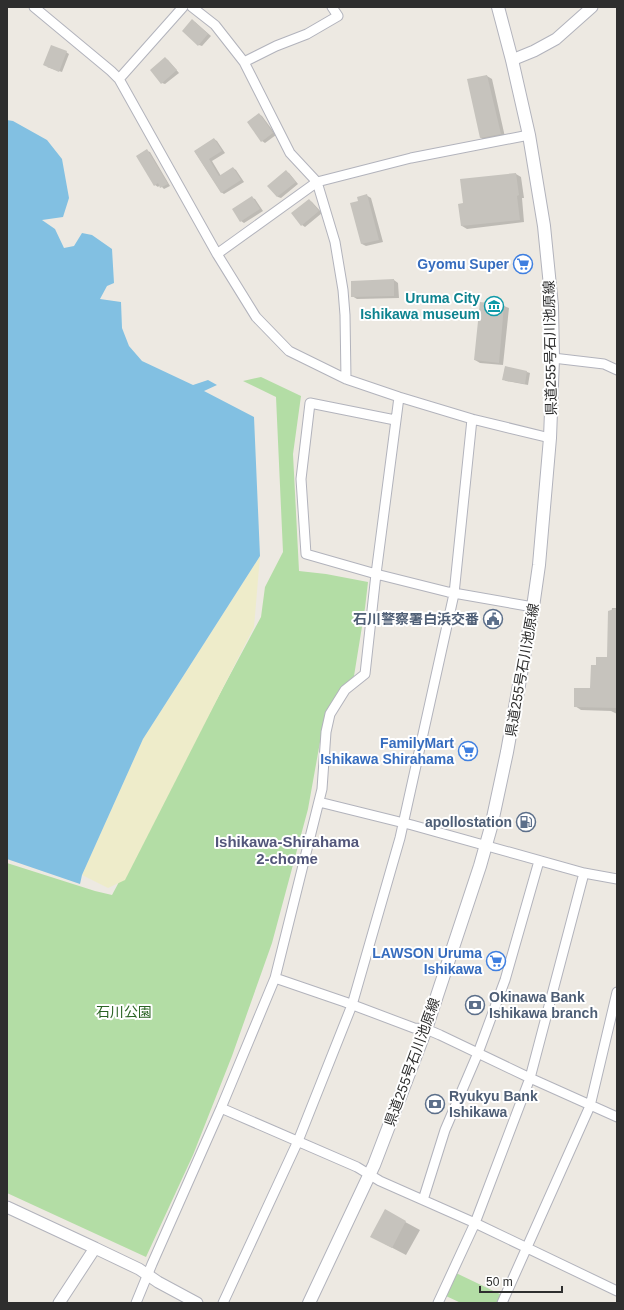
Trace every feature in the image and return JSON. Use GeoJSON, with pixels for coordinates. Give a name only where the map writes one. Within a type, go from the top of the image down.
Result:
{"type":"FeatureCollection","features":[{"type":"Feature","properties":{"kind":"main road","name":"県道255号石川池原線"},"geometry":{"type":"LineString","coordinates":[[309,1303],[369,1175],[426,1030],[480,866],[486,846],[507,752],[534,608],[550,438],[553,358],[552,306],[548,256],[538,183],[512,60],[498,7]]}},
{"type":"Feature","properties":{"kind":"street"},"geometry":{"type":"LineString","coordinates":[[34,7],[106,66],[119,79],[217,254],[256,317],[290,351],[346,379],[399,397],[472,419],[550,438]]}},
{"type":"Feature","properties":{"kind":"street"},"geometry":{"type":"LineString","coordinates":[[119,79],[183,7]]}},
{"type":"Feature","properties":{"kind":"street"},"geometry":{"type":"LineString","coordinates":[[192,7],[215,25],[244,62],[290,153],[317,182],[335,242],[343,290],[346,379]]}},
{"type":"Feature","properties":{"kind":"street"},"geometry":{"type":"LineString","coordinates":[[244,62],[276,46],[307,34],[338,16],[332,7]]}},
{"type":"Feature","properties":{"kind":"street"},"geometry":{"type":"LineString","coordinates":[[512,60],[534,51],[556,39],[592,7]]}},
{"type":"Feature","properties":{"kind":"street"},"geometry":{"type":"LineString","coordinates":[[217,254],[317,182],[411,158],[529,135]]}},
{"type":"Feature","properties":{"kind":"street"},"geometry":{"type":"LineString","coordinates":[[553,358],[604,364],[617,370]]}},
{"type":"Feature","properties":{"kind":"street"},"geometry":{"type":"LineString","coordinates":[[136,1303],[221,1108],[275,978],[322,789],[326,732],[330,714],[345,690],[365,674],[376,574],[399,397]]}},
{"type":"Feature","properties":{"kind":"street"},"geometry":{"type":"LineString","coordinates":[[395,420],[310,404],[301,479],[306,554],[454,594],[462,594],[534,608]]}},
{"type":"Feature","properties":{"kind":"street"},"geometry":{"type":"LineString","coordinates":[[223,1303],[298,1141],[352,1005],[404,823],[454,594],[472,419]]}},
{"type":"Feature","properties":{"kind":"street"},"geometry":{"type":"LineString","coordinates":[[319,802],[404,823],[584,873],[617,879]]}},
{"type":"Feature","properties":{"kind":"street"},"geometry":{"type":"LineString","coordinates":[[423,1200],[445,1130],[478,1053],[505,980],[539,861]]}},
{"type":"Feature","properties":{"kind":"street"},"geometry":{"type":"LineString","coordinates":[[438,1303],[474,1223],[530,1078],[584,873]]}},
{"type":"Feature","properties":{"kind":"street"},"geometry":{"type":"LineString","coordinates":[[275,978],[414,1028],[440,1035],[590,1106],[617,1117]]}},
{"type":"Feature","properties":{"kind":"street"},"geometry":{"type":"LineString","coordinates":[[502,1303],[590,1106],[617,992]]}},
{"type":"Feature","properties":{"kind":"street"},"geometry":{"type":"LineString","coordinates":[[221,1108],[357,1167],[380,1182],[474,1223],[617,1291]]}},
{"type":"Feature","properties":{"kind":"street"},"geometry":{"type":"LineString","coordinates":[[7,1207],[139,1269],[158,1282],[197,1303]]}},
{"type":"Feature","properties":{"kind":"street"},"geometry":{"type":"LineString","coordinates":[[59,1303],[95,1248]]}},
{"type":"Feature","properties":{"kind":"green space","name":"石川公園"},"geometry":{"type":"Polygon","coordinates":[[[261,377],[301,396],[293,454],[299,571],[326,574],[368,582],[365,608],[354,676],[343,686],[325,714],[308,809],[272,943],[232,1056],[193,1155],[146,1257],[7,1193],[7,863],[112,895],[261,617],[265,587],[283,552],[276,397],[243,381],[261,377]]]}},
{"type":"Feature","properties":{"kind":"green space"},"geometry":{"type":"Polygon","coordinates":[[[456,1273],[502,1295],[499,1303],[461,1303],[446,1296],[456,1273]]]}},
{"type":"Feature","properties":{"kind":"sand"},"geometry":{"type":"Polygon","coordinates":[[[260,556],[254,627],[125,880],[108,888],[82,875],[143,739],[260,556]]]}},
{"type":"Feature","properties":{"kind":"water"},"geometry":{"type":"Polygon","coordinates":[[[7,120],[13,121],[47,140],[62,159],[69,198],[63,217],[42,220],[55,229],[64,248],[74,246],[82,233],[92,235],[112,249],[114,283],[107,286],[100,299],[121,302],[122,328],[129,346],[142,361],[193,385],[208,380],[217,385],[204,391],[254,417],[260,556],[143,739],[82,875],[80,884],[7,859],[7,120]]]}},
{"type":"Feature","properties":{"kind":"building"},"geometry":{"type":"Polygon","coordinates":[[[192,19],[208,34],[198,46],[182,31],[192,19]]]}},
{"type":"Feature","properties":{"kind":"building"},"geometry":{"type":"Polygon","coordinates":[[[51,45],[67,51],[59,72],[43,65],[51,45]]]}},
{"type":"Feature","properties":{"kind":"building"},"geometry":{"type":"Polygon","coordinates":[[[165,57],[177,70],[161,84],[150,70],[165,57]]]}},
{"type":"Feature","properties":{"kind":"building"},"geometry":{"type":"Polygon","coordinates":[[[487,75],[501,134],[480,138],[467,79],[487,75]]]}},
{"type":"Feature","properties":{"kind":"building"},"geometry":{"type":"Polygon","coordinates":[[[259,113],[273,133],[261,142],[247,122],[259,113]]]}},
{"type":"Feature","properties":{"kind":"building"},"geometry":{"type":"Polygon","coordinates":[[[214,138],[222,151],[209,159],[219,176],[233,167],[241,180],[221,193],[194,151],[214,138]]]}},
{"type":"Feature","properties":{"kind":"building"},"geometry":{"type":"Polygon","coordinates":[[[147,149],[168,184],[160,188],[158,183],[154,186],[136,156],[147,149]]]}},
{"type":"Feature","properties":{"kind":"building"},"geometry":{"type":"Polygon","coordinates":[[[286,170],[296,182],[277,197],[267,186],[286,170]]]}},
{"type":"Feature","properties":{"kind":"building"},"geometry":{"type":"Polygon","coordinates":[[[516,173],[520,220],[461,226],[458,204],[463,203],[460,179],[516,173]]]}},
{"type":"Feature","properties":{"kind":"building"},"geometry":{"type":"Polygon","coordinates":[[[367,194],[379,240],[361,244],[350,203],[358,201],[357,197],[367,194]]]}},
{"type":"Feature","properties":{"kind":"building"},"geometry":{"type":"Polygon","coordinates":[[[252,196],[260,209],[240,222],[232,209],[252,196]]]}},
{"type":"Feature","properties":{"kind":"building"},"geometry":{"type":"Polygon","coordinates":[[[309,199],[319,211],[301,226],[291,213],[309,199]]]}},
{"type":"Feature","properties":{"kind":"building"},"geometry":{"type":"Polygon","coordinates":[[[394,279],[394,296],[351,297],[351,281],[394,279]]]}},
{"type":"Feature","properties":{"kind":"building"},"geometry":{"type":"Polygon","coordinates":[[[480,302],[504,305],[499,363],[474,360],[480,302]]]}},
{"type":"Feature","properties":{"kind":"building"},"geometry":{"type":"Polygon","coordinates":[[[505,366],[527,371],[525,384],[502,380],[505,366]]]}},
{"type":"Feature","properties":{"kind":"building"},"geometry":{"type":"Polygon","coordinates":[[[617,608],[617,708],[574,707],[574,688],[590,688],[591,665],[596,665],[596,657],[607,657],[608,611],[617,608]]]}},
{"type":"Feature","properties":{"kind":"building"},"geometry":{"type":"Polygon","coordinates":[[[385,1209],[406,1221],[392,1248],[370,1237],[385,1209]]]}},
{"type":"Feature","properties":{"kind":"place","name":"Gyomu Super"},"geometry":{"type":"Point","coordinates":[523,264]}},
{"type":"Feature","properties":{"kind":"place","name":"Uruma City Ishikawa museum"},"geometry":{"type":"Point","coordinates":[494,306]}},
{"type":"Feature","properties":{"kind":"place","name":"石川警察署白浜交番"},"geometry":{"type":"Point","coordinates":[493,619]}},
{"type":"Feature","properties":{"kind":"place","name":"FamilyMart Ishikawa Shirahama"},"geometry":{"type":"Point","coordinates":[468,751]}},
{"type":"Feature","properties":{"kind":"place","name":"apollostation"},"geometry":{"type":"Point","coordinates":[526,822]}},
{"type":"Feature","properties":{"kind":"place","name":"LAWSON Uruma Ishikawa"},"geometry":{"type":"Point","coordinates":[496,961]}},
{"type":"Feature","properties":{"kind":"place","name":"Okinawa Bank Ishikawa branch"},"geometry":{"type":"Point","coordinates":[475,1005]}},
{"type":"Feature","properties":{"kind":"place","name":"Ryukyu Bank Ishikawa"},"geometry":{"type":"Point","coordinates":[435,1104]}},
{"type":"Feature","properties":{"kind":"district","name":"Ishikawa-Shirahama 2-chome"},"geometry":{"type":"Point","coordinates":[287,850]}}]}
